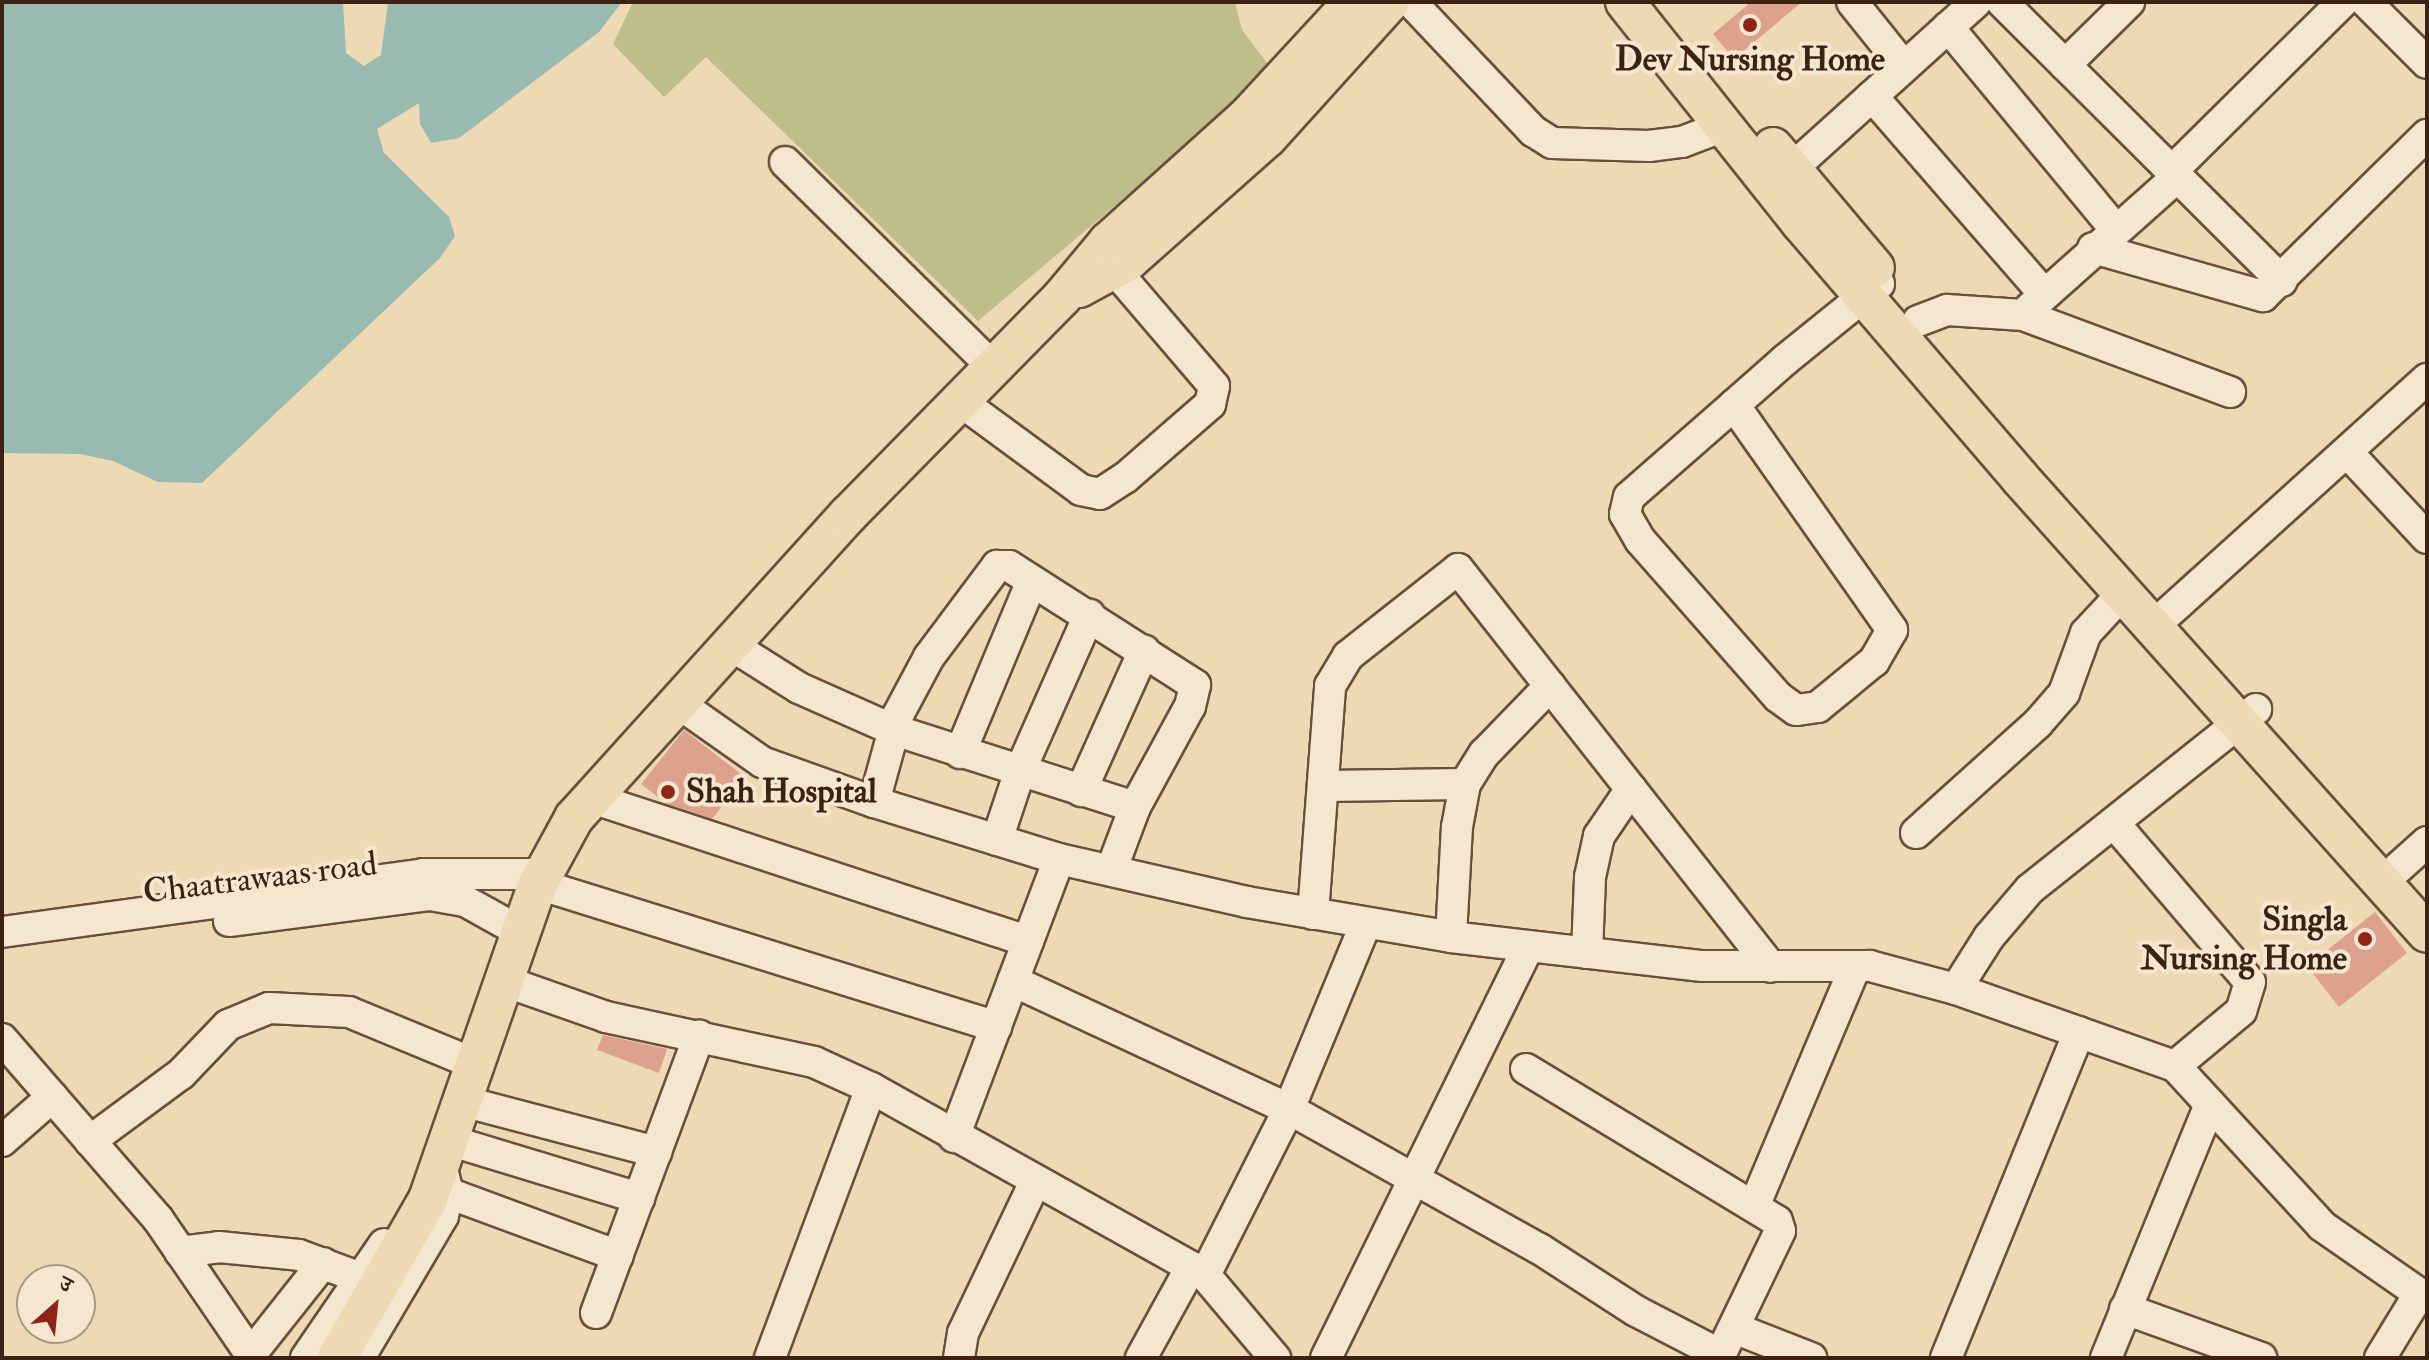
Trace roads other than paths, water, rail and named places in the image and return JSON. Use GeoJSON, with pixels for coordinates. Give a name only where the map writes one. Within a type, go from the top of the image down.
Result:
{"type":"FeatureCollection","features":[{"type":"Feature","properties":{"kind":"main road"},"geometry":{"type":"LineString","coordinates":[[1062,297],[1114,269],[1268,137],[1300,81],[1353,2]]}},
{"type":"Feature","properties":{"kind":"main road"},"geometry":{"type":"LineString","coordinates":[[337,1358],[439,1178],[462,1101],[540,879],[574,818],[731,645],[1062,297],[1108,242],[1247,117],[1300,81],[1390,2]]}},
{"type":"Feature","properties":{"kind":"main road"},"geometry":{"type":"LineString","coordinates":[[1625,2],[1724,126],[1782,177]]}},
{"type":"Feature","properties":{"kind":"main road"},"geometry":{"type":"LineString","coordinates":[[1655,2],[1782,177],[2123,593],[2427,899]]}},
{"type":"Feature","properties":{"kind":"main road"},"geometry":{"type":"LineString","coordinates":[[1874,288],[1918,321],[2169,612],[2248,716],[2427,933]]}},
{"type":"Feature","properties":{"kind":"street"},"geometry":{"type":"LineString","coordinates":[[1411,2],[1533,131],[1552,143],[1649,146],[1682,142],[1724,126]]}},
{"type":"Feature","properties":{"kind":"street"},"geometry":{"type":"LineString","coordinates":[[1852,2],[1904,67]]}},
{"type":"Feature","properties":{"kind":"street"},"geometry":{"type":"LineString","coordinates":[[1782,177],[1976,2]]}},
{"type":"Feature","properties":{"kind":"street"},"geometry":{"type":"LineString","coordinates":[[2002,2],[2282,281]]}},
{"type":"Feature","properties":{"kind":"street"},"geometry":{"type":"LineString","coordinates":[[2065,65],[2129,2]]}},
{"type":"Feature","properties":{"kind":"street"},"geometry":{"type":"LineString","coordinates":[[2033,304],[2175,174],[2343,2]]}},
{"type":"Feature","properties":{"kind":"street"},"geometry":{"type":"LineString","coordinates":[[2366,2],[2427,63]]}},
{"type":"Feature","properties":{"kind":"street"},"geometry":{"type":"LineString","coordinates":[[1948,27],[2104,238],[2256,297],[2282,281],[2427,135]]}},
{"type":"Feature","properties":{"kind":"street"},"geometry":{"type":"LineString","coordinates":[[1872,96],[2033,304]]}},
{"type":"Feature","properties":{"kind":"street"},"geometry":{"type":"LineString","coordinates":[[785,162],[993,367]]}},
{"type":"Feature","properties":{"kind":"street"},"geometry":{"type":"LineString","coordinates":[[960,401],[1081,490],[1100,494],[1125,478],[1210,404],[1214,386],[1114,269]]}},
{"type":"Feature","properties":{"kind":"street"},"geometry":{"type":"LineString","coordinates":[[1734,405],[1892,630],[1874,661],[1818,707],[1796,710],[1778,697],[1640,540],[1625,514],[1629,497],[1734,405],[1874,288]]}},
{"type":"Feature","properties":{"kind":"street"},"geometry":{"type":"LineString","coordinates":[[1918,321],[1947,310],[2033,304],[2230,392]]}},
{"type":"Feature","properties":{"kind":"street"},"geometry":{"type":"LineString","coordinates":[[2169,612],[2427,379]]}},
{"type":"Feature","properties":{"kind":"street"},"geometry":{"type":"LineString","coordinates":[[2347,452],[2427,538]]}},
{"type":"Feature","properties":{"kind":"street"},"geometry":{"type":"LineString","coordinates":[[874,802],[894,730],[929,657],[997,566],[1009,566],[1191,679],[1195,694],[1135,807],[1111,871]]}},
{"type":"Feature","properties":{"kind":"street"},"geometry":{"type":"LineString","coordinates":[[1313,914],[1330,686],[1348,656],[1455,569],[1465,574],[1771,967]]}},
{"type":"Feature","properties":{"kind":"street"},"geometry":{"type":"LineString","coordinates":[[960,753],[1032,581]]}},
{"type":"Feature","properties":{"kind":"street"},"geometry":{"type":"LineString","coordinates":[[1916,833],[2038,723],[2064,693],[2086,633],[2123,593]]}},
{"type":"Feature","properties":{"kind":"street"},"geometry":{"type":"LineString","coordinates":[[997,840],[1020,771],[1089,615]]}},
{"type":"Feature","properties":{"kind":"street"},"geometry":{"type":"LineString","coordinates":[[731,645],[799,688],[894,730],[1135,807]]}},
{"type":"Feature","properties":{"kind":"street"},"geometry":{"type":"LineString","coordinates":[[1081,791],[1144,651]]}},
{"type":"Feature","properties":{"kind":"street"},"geometry":{"type":"LineString","coordinates":[[1451,937],[1457,827],[1465,784],[1484,754],[1550,686]]}},
{"type":"Feature","properties":{"kind":"street"},"geometry":{"type":"LineString","coordinates":[[678,703],[762,762],[874,802],[1059,859],[1313,914],[1451,937],[1702,966],[1855,967],[1956,989],[2175,1066],[2322,1226],[2425,1297],[2380,1358]]}},
{"type":"Feature","properties":{"kind":"street"},"geometry":{"type":"LineString","coordinates":[[1956,989],[1989,937],[2030,889],[2248,716]]}},
{"type":"Feature","properties":{"kind":"street"},"geometry":{"type":"LineString","coordinates":[[1323,786],[1465,784]]}},
{"type":"Feature","properties":{"kind":"street"},"geometry":{"type":"LineString","coordinates":[[1587,953],[1590,877],[1599,836],[1631,789]]}},
{"type":"Feature","properties":{"kind":"street"},"geometry":{"type":"LineString","coordinates":[[592,798],[1028,941]]}},
{"type":"Feature","properties":{"kind":"street"},"geometry":{"type":"LineString","coordinates":[[2114,823],[2250,982],[2241,1011],[2175,1066]]}},
{"type":"Feature","properties":{"kind":"street"},"geometry":{"type":"LineString","coordinates":[[2398,868],[2427,842]]}},
{"type":"Feature","properties":{"kind":"street"},"geometry":{"type":"LineString","coordinates":[[954,1137],[1059,859]]}},
{"type":"Feature","properties":{"kind":"street"},"geometry":{"type":"LineString","coordinates":[[2,932],[423,874],[540,879],[996,1027]]}},
{"type":"Feature","properties":{"kind":"street","name":"Chaatrawaas road"},"geometry":{"type":"LineString","coordinates":[[2,952],[430,895],[465,901],[521,932]]}},
{"type":"Feature","properties":{"kind":"street"},"geometry":{"type":"LineString","coordinates":[[1141,1358],[1198,1271],[1289,1109],[1366,923]]}},
{"type":"Feature","properties":{"kind":"street"},"geometry":{"type":"LineString","coordinates":[[1326,1358],[1417,1180],[1529,946]]}},
{"type":"Feature","properties":{"kind":"street"},"geometry":{"type":"LineString","coordinates":[[1755,1204],[1855,967]]}},
{"type":"Feature","properties":{"kind":"street"},"geometry":{"type":"LineString","coordinates":[[504,981],[606,1017],[814,1062],[871,1088],[1198,1271],[1275,1358]]}},
{"type":"Feature","properties":{"kind":"street"},"geometry":{"type":"LineString","coordinates":[[1013,981],[1289,1109],[1540,1249],[1636,1311],[1719,1356],[1780,1231],[1777,1221],[1755,1204],[1526,1069]]}},
{"type":"Feature","properties":{"kind":"street"},"geometry":{"type":"LineString","coordinates":[[90,1141],[181,1074],[228,1025],[269,1008],[349,1012],[475,1064]]}},
{"type":"Feature","properties":{"kind":"street"},"geometry":{"type":"LineString","coordinates":[[1946,1358],[2079,1032]]}},
{"type":"Feature","properties":{"kind":"street"},"geometry":{"type":"LineString","coordinates":[[596,1313],[699,1036]]}},
{"type":"Feature","properties":{"kind":"street"},"geometry":{"type":"LineString","coordinates":[[2,1039],[180,1252],[252,1356],[323,1263]]}},
{"type":"Feature","properties":{"kind":"street"},"geometry":{"type":"LineString","coordinates":[[770,1358],[871,1088]]}},
{"type":"Feature","properties":{"kind":"street"},"geometry":{"type":"LineString","coordinates":[[2,1141],[52,1097]]}},
{"type":"Feature","properties":{"kind":"street"},"geometry":{"type":"LineString","coordinates":[[462,1101],[656,1152]]}},
{"type":"Feature","properties":{"kind":"street"},"geometry":{"type":"LineString","coordinates":[[2106,1358],[2210,1104]]}},
{"type":"Feature","properties":{"kind":"street"},"geometry":{"type":"LineString","coordinates":[[306,1358],[361,1278],[409,1198],[439,1178],[639,1198]]}},
{"type":"Feature","properties":{"kind":"street"},"geometry":{"type":"LineString","coordinates":[[439,1178],[618,1256]]}},
{"type":"Feature","properties":{"kind":"street"},"geometry":{"type":"LineString","coordinates":[[359,1358],[435,1230],[439,1178]]}},
{"type":"Feature","properties":{"kind":"street"},"geometry":{"type":"LineString","coordinates":[[959,1358],[963,1333],[1035,1182]]}},
{"type":"Feature","properties":{"kind":"street"},"geometry":{"type":"LineString","coordinates":[[180,1252],[219,1247],[299,1255],[361,1278]]}},
{"type":"Feature","properties":{"kind":"street"},"geometry":{"type":"LineString","coordinates":[[2125,1309],[2261,1358]]}},
{"type":"Feature","properties":{"kind":"street"},"geometry":{"type":"LineString","coordinates":[[1734,1328],[1811,1358]]}},
{"type":"Feature","properties":{"kind":"water"},"geometry":{"type":"Polygon","coordinates":[[[2,2],[343,2],[346,53],[364,66],[381,55],[388,2],[622,2],[599,32],[459,138],[431,143],[420,124],[419,103],[377,129],[384,153],[449,217],[455,236],[440,258],[202,483],[158,482],[113,461],[80,454],[2,453],[2,2]]]}},
{"type":"Feature","properties":{"kind":"place","name":"Dev Nursing Home"},"geometry":{"type":"Point","coordinates":[1750,25]}},
{"type":"Feature","properties":{"kind":"place","name":"Shah Hospital"},"geometry":{"type":"Point","coordinates":[668,792]}},
{"type":"Feature","properties":{"kind":"place","name":"Singla Nursing Home"},"geometry":{"type":"Point","coordinates":[2365,939]}}]}
